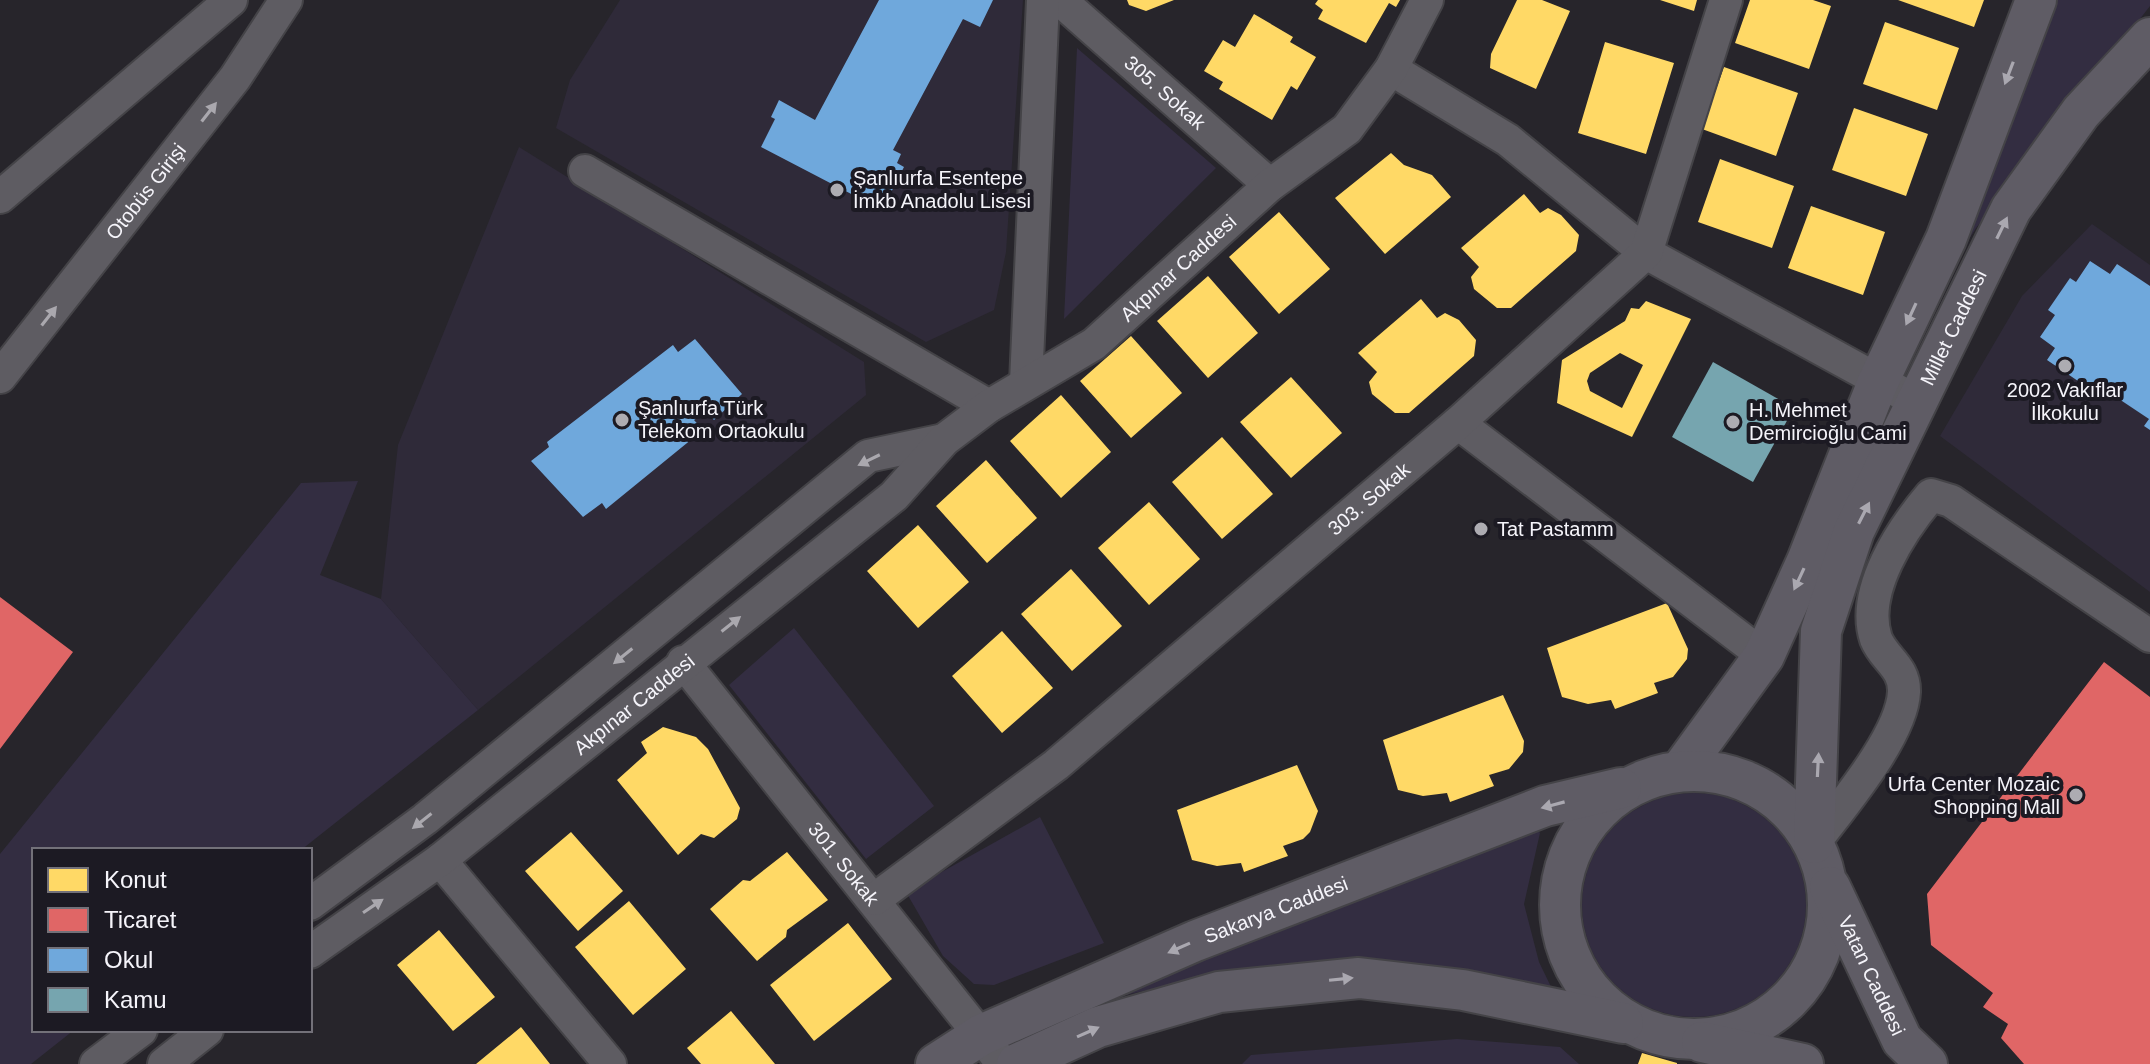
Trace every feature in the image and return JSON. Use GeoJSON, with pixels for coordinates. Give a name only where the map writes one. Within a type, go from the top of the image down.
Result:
{"type":"FeatureCollection","features":[{"type":"Feature","properties":{"kind":"main road"},"geometry":{"type":"LineString","coordinates":[[1681,770],[1764,656],[1813,547],[1878,382],[1946,239],[2036,0]]}},
{"type":"Feature","properties":{"kind":"main road","name":"Millet Caddesi"},"geometry":{"type":"LineString","coordinates":[[1814,843],[1821,631],[1854,531],[2011,209],[2081,112],[2150,38]]}},
{"type":"Feature","properties":{"kind":"main road"},"geometry":{"type":"LineString","coordinates":[[1634,1026],[1600,1002],[1575,968],[1561,929],[1560,887],[1572,847],[1595,812],[1628,786],[1681,770],[1721,772],[1759,786],[1790,810],[1814,843],[1827,881],[1828,920],[1817,959],[1796,992],[1766,1018],[1730,1034],[1691,1040]]}},
{"type":"Feature","properties":{"kind":"main road","name":"Sakarya Caddesi"},"geometry":{"type":"LineString","coordinates":[[936,1064],[992,1049],[1195,941],[1545,806],[1628,786]]}},
{"type":"Feature","properties":{"kind":"main road","name":"Vatan Caddesi"},"geometry":{"type":"LineString","coordinates":[[1827,881],[1902,1040],[1927,1064]]}},
{"type":"Feature","properties":{"kind":"main road"},"geometry":{"type":"LineString","coordinates":[[1017,1064],[1098,1027],[1219,992],[1359,978],[1463,990],[1569,1009],[1661,1036],[1803,1064]]}},
{"type":"Feature","properties":{"kind":"street"},"geometry":{"type":"LineString","coordinates":[[0,197],[231,0]]}},
{"type":"Feature","properties":{"kind":"street","name":"Otobüs Girişi"},"geometry":{"type":"LineString","coordinates":[[0,377],[235,78],[286,0]]}},
{"type":"Feature","properties":{"kind":"street"},"geometry":{"type":"LineString","coordinates":[[1026,383],[1043,0]]}},
{"type":"Feature","properties":{"kind":"street","name":"305. Sokak"},"geometry":{"type":"LineString","coordinates":[[1060,0],[1270,185]]}},
{"type":"Feature","properties":{"kind":"street","name":"Akpınar Caddesi"},"geometry":{"type":"LineString","coordinates":[[312,951],[440,860],[683,662],[894,496],[944,440],[989,406],[1094,344],[1270,185],[1347,129],[1391,69],[1427,0]]}},
{"type":"Feature","properties":{"kind":"street"},"geometry":{"type":"LineString","coordinates":[[1646,253],[1726,0]]}},
{"type":"Feature","properties":{"kind":"street"},"geometry":{"type":"LineString","coordinates":[[1391,69],[1508,140],[1646,253],[1918,402]]}},
{"type":"Feature","properties":{"kind":"street"},"geometry":{"type":"LineString","coordinates":[[585,171],[989,406]]}},
{"type":"Feature","properties":{"kind":"street","name":"303. Sokak"},"geometry":{"type":"LineString","coordinates":[[875,899],[1056,765],[1458,423],[1646,253]]}},
{"type":"Feature","properties":{"kind":"street"},"geometry":{"type":"LineString","coordinates":[[1458,423],[1764,656]]}},
{"type":"Feature","properties":{"kind":"street","name":"Akpınar Caddesi"},"geometry":{"type":"LineString","coordinates":[[312,903],[425,819],[868,456],[944,440]]}},
{"type":"Feature","properties":{"kind":"street"},"geometry":{"type":"LineString","coordinates":[[1814,843],[1885,747],[1904,693],[1900,670],[1876,639],[1874,604],[1884,567],[1903,528],[1931,495],[1951,501],[2150,636]]}},
{"type":"Feature","properties":{"kind":"street","name":"301. Sokak"},"geometry":{"type":"LineString","coordinates":[[683,662],[992,1049]]}},
{"type":"Feature","properties":{"kind":"street"},"geometry":{"type":"LineString","coordinates":[[440,860],[610,1064]]}},
{"type":"Feature","properties":{"kind":"street"},"geometry":{"type":"LineString","coordinates":[[96,1064],[138,1032]]}},
{"type":"Feature","properties":{"kind":"street"},"geometry":{"type":"LineString","coordinates":[[164,1064],[204,1032]]}},
{"type":"Feature","properties":{"kind":"shaded area","name":"Şanlıurfa Esentepe İmkb Anadolu Lisesi"},"geometry":{"type":"Polygon","coordinates":[[[620,0],[1023,0],[1006,252],[994,310],[926,342],[556,128],[570,80],[620,0]]]}},
{"type":"Feature","properties":{"kind":"shaded area"},"geometry":{"type":"Polygon","coordinates":[[[2056,0],[2150,0],[2150,6],[1976,228],[1925,309],[1994,152],[2056,0]]]}},
{"type":"Feature","properties":{"kind":"shaded area"},"geometry":{"type":"Polygon","coordinates":[[[1077,48],[1216,168],[1064,319],[1077,48]]]}},
{"type":"Feature","properties":{"kind":"shaded area","name":"Şanlıurfa Türk Telekom Ortaokulu"},"geometry":{"type":"Polygon","coordinates":[[[519,147],[864,362],[866,395],[478,710],[381,599],[398,445],[519,147]]]}},
{"type":"Feature","properties":{"kind":"shaded area","name":"2002 Vakıflar İlkokulu"},"geometry":{"type":"Polygon","coordinates":[[[2092,224],[2150,265],[2150,592],[1940,436],[2022,296],[2092,224]]]}},
{"type":"Feature","properties":{"kind":"shaded area"},"geometry":{"type":"Polygon","coordinates":[[[358,481],[320,575],[381,599],[478,710],[304,848],[32,848],[32,1032],[71,1032],[31,1064],[0,1064],[0,854],[301,483],[358,481]]]}},
{"type":"Feature","properties":{"kind":"shaded area"},"geometry":{"type":"Polygon","coordinates":[[[794,628],[934,806],[866,859],[729,685],[794,628]]]}},
{"type":"Feature","properties":{"kind":"shaded area"},"geometry":{"type":"Polygon","coordinates":[[[1694,793],[1716,795],[1737,802],[1773,826],[1797,862],[1804,883],[1804,927],[1797,948],[1773,984],[1737,1008],[1716,1015],[1694,1017],[1672,1015],[1651,1008],[1615,984],[1591,948],[1584,927],[1582,905],[1584,883],[1591,862],[1615,826],[1651,802],[1672,795],[1694,793]]]}},
{"type":"Feature","properties":{"kind":"shaded area"},"geometry":{"type":"Polygon","coordinates":[[[1040,817],[1104,943],[994,985],[974,984],[943,956],[906,892],[1040,817]]]}},
{"type":"Feature","properties":{"kind":"shaded area"},"geometry":{"type":"Polygon","coordinates":[[[1536,828],[1540,833],[1524,904],[1539,962],[1554,993],[1191,980],[1117,997],[1205,954],[1536,828]]]}},
{"type":"Feature","properties":{"kind":"shaded area"},"geometry":{"type":"Polygon","coordinates":[[[1457,1039],[1560,1047],[1579,1064],[1242,1064],[1251,1055],[1457,1039]]]}},
{"type":"Feature","properties":{"kind":"building: Konut"},"geometry":{"type":"Polygon","coordinates":[[[1127,0],[1174,0],[1146,11],[1129,5],[1127,0]]]}},
{"type":"Feature","properties":{"kind":"building: Konut"},"geometry":{"type":"Polygon","coordinates":[[[1318,0],[1400,0],[1396,7],[1389,3],[1366,43],[1318,19],[1323,10],[1315,4],[1318,0]]]}},
{"type":"Feature","properties":{"kind":"building: Konut"},"geometry":{"type":"Polygon","coordinates":[[[1517,0],[1542,0],[1570,11],[1536,89],[1490,68],[1491,54],[1517,0]]]}},
{"type":"Feature","properties":{"kind":"building: Konut"},"geometry":{"type":"Polygon","coordinates":[[[1660,0],[1697,0],[1694,11],[1660,0]]]}},
{"type":"Feature","properties":{"kind":"building: Konut"},"geometry":{"type":"Polygon","coordinates":[[[1750,0],[1813,0],[1831,6],[1809,69],[1735,43],[1750,0]]]}},
{"type":"Feature","properties":{"kind":"building: Konut"},"geometry":{"type":"Polygon","coordinates":[[[1898,0],[1984,0],[1974,27],[1898,0]]]}},
{"type":"Feature","properties":{"kind":"building: Konut"},"geometry":{"type":"Polygon","coordinates":[[[1254,14],[1293,37],[1290,42],[1316,57],[1297,90],[1291,86],[1272,120],[1219,89],[1223,82],[1204,71],[1223,40],[1235,47],[1254,14]]]}},
{"type":"Feature","properties":{"kind":"building: Konut"},"geometry":{"type":"Polygon","coordinates":[[[1885,22],[1959,48],[1937,110],[1863,84],[1885,22]]]}},
{"type":"Feature","properties":{"kind":"building: Konut"},"geometry":{"type":"Polygon","coordinates":[[[1605,42],[1674,63],[1646,154],[1578,133],[1605,42]]]}},
{"type":"Feature","properties":{"kind":"building: Konut"},"geometry":{"type":"Polygon","coordinates":[[[1724,67],[1798,93],[1776,156],[1702,129],[1724,67]]]}},
{"type":"Feature","properties":{"kind":"building: Konut"},"geometry":{"type":"Polygon","coordinates":[[[1854,108],[1928,134],[1906,196],[1832,170],[1854,108]]]}},
{"type":"Feature","properties":{"kind":"building: Konut"},"geometry":{"type":"Polygon","coordinates":[[[1391,153],[1404,165],[1432,175],[1451,197],[1385,254],[1335,198],[1391,153]]]}},
{"type":"Feature","properties":{"kind":"building: Konut"},"geometry":{"type":"Polygon","coordinates":[[[1720,159],[1794,186],[1772,248],[1698,222],[1720,159]]]}},
{"type":"Feature","properties":{"kind":"building: Konut"},"geometry":{"type":"Polygon","coordinates":[[[1524,194],[1540,213],[1548,208],[1561,215],[1579,235],[1576,251],[1511,308],[1497,308],[1474,289],[1471,277],[1479,267],[1461,248],[1524,194]]]}},
{"type":"Feature","properties":{"kind":"building: Konut"},"geometry":{"type":"Polygon","coordinates":[[[1811,206],[1885,232],[1863,295],[1788,268],[1811,206]]]}},
{"type":"Feature","properties":{"kind":"building: Konut"},"geometry":{"type":"Polygon","coordinates":[[[1279,212],[1330,269],[1279,314],[1229,257],[1279,212]]]}},
{"type":"Feature","properties":{"kind":"building: Konut"},"geometry":{"type":"Polygon","coordinates":[[[1208,276],[1258,333],[1208,378],[1157,321],[1208,276]]]}},
{"type":"Feature","properties":{"kind":"building: Konut"},"geometry":{"type":"Polygon","coordinates":[[[1421,299],[1437,318],[1445,313],[1459,320],[1476,340],[1474,356],[1409,413],[1395,413],[1372,394],[1369,382],[1377,372],[1358,353],[1421,299]]]}},
{"type":"Feature","properties":{"kind":"building: Konut"},"geometry":{"type":"Polygon","coordinates":[[[1646,301],[1691,319],[1632,437],[1557,403],[1562,360],[1625,321],[1631,308],[1639,309],[1646,301]],[[1620,353],[1590,373],[1587,381],[1590,391],[1622,408],[1643,365],[1620,353]]]}},
{"type":"Feature","properties":{"kind":"building: Konut"},"geometry":{"type":"Polygon","coordinates":[[[1131,336],[1182,393],[1131,438],[1080,381],[1131,336]]]}},
{"type":"Feature","properties":{"kind":"building: Konut"},"geometry":{"type":"Polygon","coordinates":[[[1291,377],[1342,433],[1291,478],[1240,422],[1291,377]]]}},
{"type":"Feature","properties":{"kind":"building: Konut"},"geometry":{"type":"Polygon","coordinates":[[[1061,395],[1111,452],[1061,498],[1010,441],[1061,395]]]}},
{"type":"Feature","properties":{"kind":"building: Konut"},"geometry":{"type":"Polygon","coordinates":[[[1222,437],[1273,494],[1222,539],[1172,482],[1222,437]]]}},
{"type":"Feature","properties":{"kind":"building: Konut"},"geometry":{"type":"Polygon","coordinates":[[[986,460],[1037,518],[987,563],[936,506],[986,460]]]}},
{"type":"Feature","properties":{"kind":"building: Konut"},"geometry":{"type":"Polygon","coordinates":[[[1149,502],[1200,559],[1149,605],[1098,548],[1149,502]]]}},
{"type":"Feature","properties":{"kind":"building: Konut"},"geometry":{"type":"Polygon","coordinates":[[[918,525],[969,582],[918,628],[867,571],[918,525]]]}},
{"type":"Feature","properties":{"kind":"building: Konut"},"geometry":{"type":"Polygon","coordinates":[[[1071,569],[1122,626],[1072,671],[1021,614],[1071,569]]]}},
{"type":"Feature","properties":{"kind":"building: Konut"},"geometry":{"type":"Polygon","coordinates":[[[1667,603],[1688,649],[1687,659],[1673,677],[1654,683],[1658,693],[1615,709],[1611,700],[1588,704],[1562,697],[1547,648],[1667,603]]]}},
{"type":"Feature","properties":{"kind":"building: Konut"},"geometry":{"type":"Polygon","coordinates":[[[1002,631],[1053,688],[1002,733],[952,676],[1002,631]]]}},
{"type":"Feature","properties":{"kind":"building: Konut"},"geometry":{"type":"Polygon","coordinates":[[[1503,695],[1524,741],[1523,752],[1509,769],[1489,775],[1494,786],[1450,802],[1447,793],[1423,796],[1398,790],[1383,740],[1503,695]]]}},
{"type":"Feature","properties":{"kind":"building: Konut"},"geometry":{"type":"Polygon","coordinates":[[[663,727],[696,737],[708,749],[740,808],[737,819],[714,838],[701,834],[678,855],[617,780],[647,753],[641,742],[663,727]]]}},
{"type":"Feature","properties":{"kind":"building: Konut"},"geometry":{"type":"Polygon","coordinates":[[[1297,765],[1318,811],[1310,832],[1303,839],[1283,846],[1288,856],[1244,872],[1241,863],[1217,866],[1192,860],[1177,810],[1297,765]]]}},
{"type":"Feature","properties":{"kind":"building: Konut"},"geometry":{"type":"Polygon","coordinates":[[[571,832],[623,891],[578,931],[525,871],[571,832]]]}},
{"type":"Feature","properties":{"kind":"building: Konut"},"geometry":{"type":"Polygon","coordinates":[[[787,852],[828,900],[787,930],[786,937],[757,961],[710,909],[743,880],[750,881],[787,852]]]}},
{"type":"Feature","properties":{"kind":"building: Konut"},"geometry":{"type":"Polygon","coordinates":[[[629,901],[686,969],[633,1015],[575,947],[629,901]]]}},
{"type":"Feature","properties":{"kind":"building: Konut"},"geometry":{"type":"Polygon","coordinates":[[[848,923],[892,979],[814,1041],[770,985],[848,923]]]}},
{"type":"Feature","properties":{"kind":"building: Konut"},"geometry":{"type":"Polygon","coordinates":[[[439,930],[495,997],[453,1031],[397,965],[439,930]]]}},
{"type":"Feature","properties":{"kind":"building: Konut"},"geometry":{"type":"Polygon","coordinates":[[[731,1011],[775,1064],[701,1064],[687,1048],[731,1011]]]}},
{"type":"Feature","properties":{"kind":"building: Konut"},"geometry":{"type":"Polygon","coordinates":[[[521,1027],[550,1064],[476,1064],[521,1027]]]}},
{"type":"Feature","properties":{"kind":"building: Konut"},"geometry":{"type":"Polygon","coordinates":[[[1642,1053],[1677,1063],[1677,1064],[1638,1064],[1642,1053]]]}},
{"type":"Feature","properties":{"kind":"building: Ticaret"},"geometry":{"type":"Polygon","coordinates":[[[0,597],[73,652],[0,749],[0,597]]]}},
{"type":"Feature","properties":{"kind":"building: Ticaret","name":"Urfa Center Mozaic Shopping Mall"},"geometry":{"type":"Polygon","coordinates":[[[2104,662],[2150,697],[2150,1064],[2024,1064],[2001,1038],[2008,1024],[1983,1007],[1993,993],[1931,945],[1927,894],[2104,662]]]}},
{"type":"Feature","properties":{"kind":"building: Okul"},"geometry":{"type":"Polygon","coordinates":[[[879,0],[993,0],[980,27],[963,19],[893,150],[901,154],[897,163],[904,167],[882,210],[761,147],[775,119],[771,117],[779,100],[815,120],[879,0]]]}},
{"type":"Feature","properties":{"kind":"building: Okul"},"geometry":{"type":"Polygon","coordinates":[[[2090,261],[2110,274],[2117,264],[2150,286],[2150,430],[2144,426],[2149,419],[2110,393],[2106,400],[2047,360],[2055,348],[2040,337],[2055,315],[2048,310],[2070,278],[2076,282],[2090,261]]]}},
{"type":"Feature","properties":{"kind":"building: Okul"},"geometry":{"type":"Polygon","coordinates":[[[695,339],[742,394],[714,420],[706,412],[694,420],[703,430],[606,509],[602,503],[583,517],[531,461],[549,447],[547,442],[673,345],[678,352],[695,339]]]}},
{"type":"Feature","properties":{"kind":"building: Kamu","name":"H. Mehmet Demircioğlu Cami"},"geometry":{"type":"Polygon","coordinates":[[[1713,362],[1794,408],[1753,482],[1672,437],[1713,362]]]}},
{"type":"Feature","properties":{"kind":"place","name":"Şanlıurfa Esentepe İmkb Anadolu Lisesi"},"geometry":{"type":"Point","coordinates":[837,190]}},
{"type":"Feature","properties":{"kind":"place","name":"2002 Vakıflar İlkokulu"},"geometry":{"type":"Point","coordinates":[2065,366]}},
{"type":"Feature","properties":{"kind":"place","name":"Şanlıurfa Türk Telekom Ortaokulu"},"geometry":{"type":"Point","coordinates":[622,420]}},
{"type":"Feature","properties":{"kind":"place","name":"H. Mehmet Demircioğlu Cami"},"geometry":{"type":"Point","coordinates":[1733,422]}},
{"type":"Feature","properties":{"kind":"place","name":"Tat Pastamm"},"geometry":{"type":"Point","coordinates":[1481,529]}},
{"type":"Feature","properties":{"kind":"place","name":"Urfa Center Mozaic Shopping Mall"},"geometry":{"type":"Point","coordinates":[2076,795]}}]}
